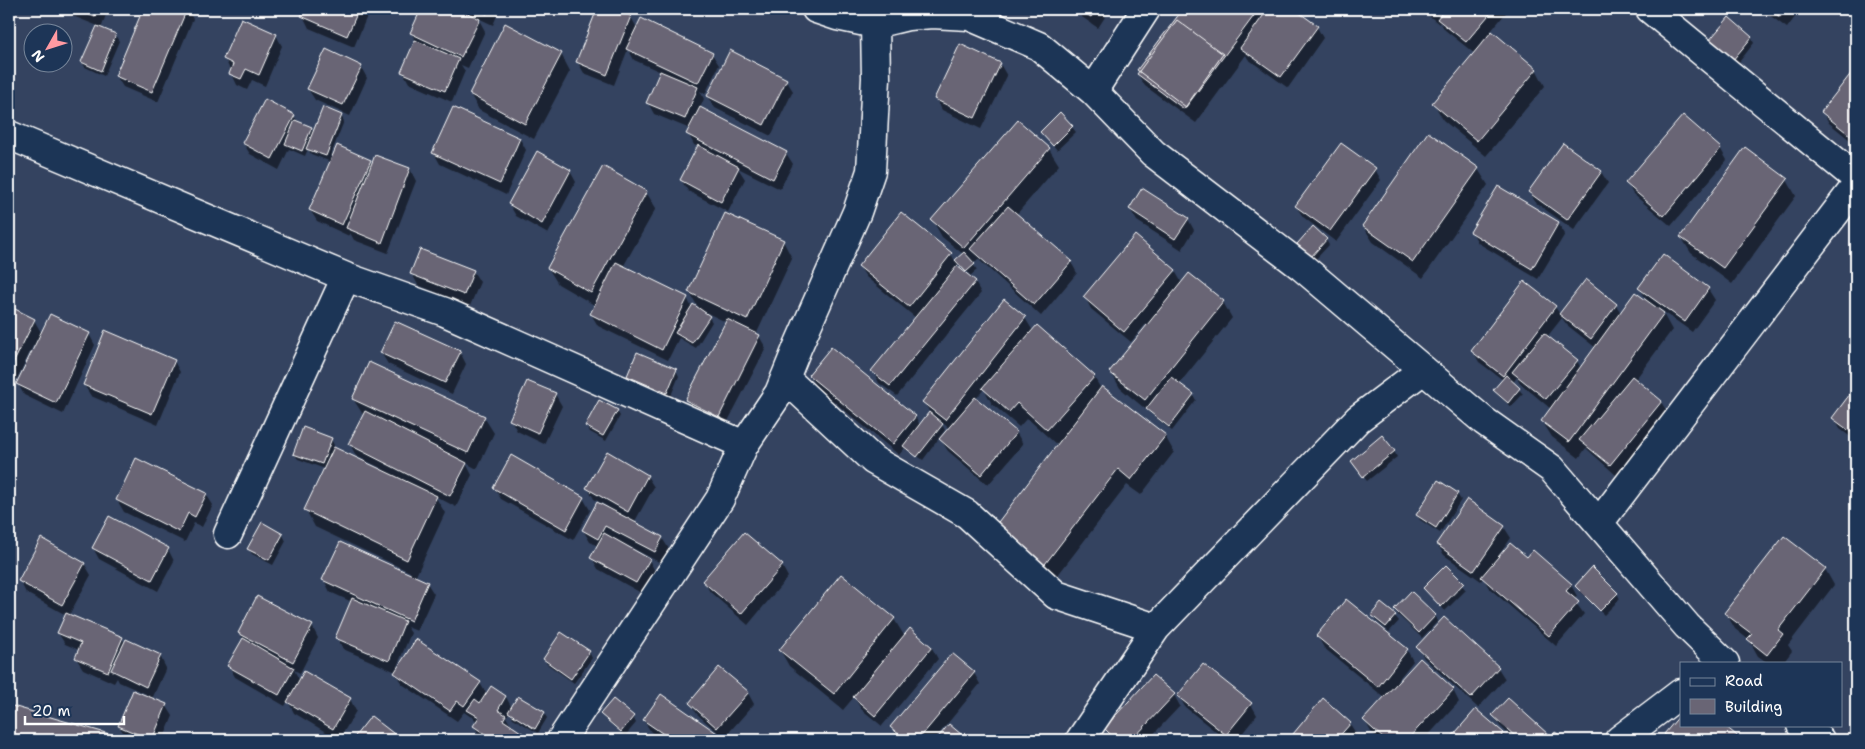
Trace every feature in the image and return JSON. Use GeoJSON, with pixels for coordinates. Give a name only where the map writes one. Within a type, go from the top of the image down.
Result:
{"type":"FeatureCollection","features":[{"type":"Feature","properties":{"kind":"street"},"geometry":{"type":"LineString","coordinates":[[816,9],[837,16],[874,24],[908,16],[932,14],[969,16],[1039,46],[1093,91],[1153,153],[1302,267],[1484,421],[1552,469],[1687,626],[1723,662]]}},
{"type":"Feature","properties":{"kind":"street"},"geometry":{"type":"LineString","coordinates":[[1093,91],[1146,9]]}},
{"type":"Feature","properties":{"kind":"street"},"geometry":{"type":"LineString","coordinates":[[1650,9],[1856,178]]}},
{"type":"Feature","properties":{"kind":"street"},"geometry":{"type":"LineString","coordinates":[[561,740],[720,499],[744,445],[779,393],[857,212],[871,171],[876,78],[874,24]]}},
{"type":"Feature","properties":{"kind":"street"},"geometry":{"type":"LineString","coordinates":[[9,134],[346,278],[445,312],[744,445]]}},
{"type":"Feature","properties":{"kind":"street"},"geometry":{"type":"LineString","coordinates":[[1599,523],[1856,186]]}},
{"type":"Feature","properties":{"kind":"street"},"geometry":{"type":"LineString","coordinates":[[228,534],[346,278]]}},
{"type":"Feature","properties":{"kind":"street"},"geometry":{"type":"LineString","coordinates":[[1080,740],[1156,628],[1358,419],[1423,370]]}},
{"type":"Feature","properties":{"kind":"street"},"geometry":{"type":"LineString","coordinates":[[785,378],[874,460],[968,514],[1056,596],[1156,628]]}},
{"type":"Feature","properties":{"kind":"street"},"geometry":{"type":"LineString","coordinates":[[1619,740],[1680,694]]}},
{"type":"Feature","properties":{"kind":"street"},"geometry":{"type":"LineString","coordinates":[[1802,726],[1820,740]]}},
{"type":"Feature","properties":{"kind":"building"},"geometry":{"type":"Polygon","coordinates":[[[75,9],[98,9],[95,17],[75,9]]]}},
{"type":"Feature","properties":{"kind":"building"},"geometry":{"type":"Polygon","coordinates":[[[143,9],[187,9],[152,92],[115,76],[143,9]]]}},
{"type":"Feature","properties":{"kind":"building"},"geometry":{"type":"Polygon","coordinates":[[[305,9],[359,9],[347,36],[301,16],[305,9]]]}},
{"type":"Feature","properties":{"kind":"building"},"geometry":{"type":"Polygon","coordinates":[[[421,9],[459,9],[480,19],[461,57],[410,33],[421,9]]]}},
{"type":"Feature","properties":{"kind":"building"},"geometry":{"type":"Polygon","coordinates":[[[474,9],[489,9],[487,14],[474,9]]]}},
{"type":"Feature","properties":{"kind":"building"},"geometry":{"type":"Polygon","coordinates":[[[597,9],[615,9],[631,16],[607,75],[576,62],[597,9]]]}},
{"type":"Feature","properties":{"kind":"building"},"geometry":{"type":"Polygon","coordinates":[[[1078,9],[1096,9],[1091,17],[1078,9]]]}},
{"type":"Feature","properties":{"kind":"building"},"geometry":{"type":"Polygon","coordinates":[[[1183,9],[1259,9],[1186,107],[1137,70],[1183,9]]]}},
{"type":"Feature","properties":{"kind":"building"},"geometry":{"type":"Polygon","coordinates":[[[1268,9],[1294,9],[1318,26],[1281,77],[1240,48],[1268,9]]]}},
{"type":"Feature","properties":{"kind":"building"},"geometry":{"type":"Polygon","coordinates":[[[1445,9],[1494,9],[1466,42],[1437,19],[1445,9]]]}},
{"type":"Feature","properties":{"kind":"building"},"geometry":{"type":"Polygon","coordinates":[[[1769,9],[1787,9],[1780,17],[1769,9]]]}},
{"type":"Feature","properties":{"kind":"building"},"geometry":{"type":"Polygon","coordinates":[[[1729,17],[1752,37],[1732,61],[1708,42],[1729,17]]]}},
{"type":"Feature","properties":{"kind":"building"},"geometry":{"type":"Polygon","coordinates":[[[241,18],[277,34],[259,75],[246,69],[241,79],[229,74],[233,64],[223,59],[241,18]]]}},
{"type":"Feature","properties":{"kind":"building"},"geometry":{"type":"Polygon","coordinates":[[[641,18],[713,53],[698,83],[626,49],[641,18]]]}},
{"type":"Feature","properties":{"kind":"building"},"geometry":{"type":"Polygon","coordinates":[[[1177,20],[1223,54],[1184,109],[1137,74],[1177,20]]]}},
{"type":"Feature","properties":{"kind":"building"},"geometry":{"type":"Polygon","coordinates":[[[505,23],[562,53],[525,124],[469,94],[505,23]]]}},
{"type":"Feature","properties":{"kind":"building"},"geometry":{"type":"Polygon","coordinates":[[[97,26],[116,34],[101,71],[81,62],[97,26]]]}},
{"type":"Feature","properties":{"kind":"building"},"geometry":{"type":"Polygon","coordinates":[[[1492,31],[1537,69],[1477,141],[1432,103],[1492,31]]]}},
{"type":"Feature","properties":{"kind":"building"},"geometry":{"type":"Polygon","coordinates":[[[415,40],[459,59],[445,91],[401,72],[415,40]]]}},
{"type":"Feature","properties":{"kind":"building"},"geometry":{"type":"Polygon","coordinates":[[[960,44],[1001,63],[975,118],[934,99],[960,44]]]}},
{"type":"Feature","properties":{"kind":"building"},"geometry":{"type":"Polygon","coordinates":[[[326,49],[362,66],[343,105],[307,89],[326,49]]]}},
{"type":"Feature","properties":{"kind":"building"},"geometry":{"type":"Polygon","coordinates":[[[730,50],[787,79],[764,125],[707,96],[730,50]]]}},
{"type":"Feature","properties":{"kind":"building"},"geometry":{"type":"Polygon","coordinates":[[[1856,67],[1856,140],[1821,112],[1856,67]]]}},
{"type":"Feature","properties":{"kind":"building"},"geometry":{"type":"Polygon","coordinates":[[[660,71],[698,87],[685,119],[646,103],[660,71]]]}},
{"type":"Feature","properties":{"kind":"building"},"geometry":{"type":"Polygon","coordinates":[[[265,99],[295,115],[272,159],[242,143],[265,99]]]}},
{"type":"Feature","properties":{"kind":"building"},"geometry":{"type":"Polygon","coordinates":[[[323,107],[342,115],[326,156],[306,149],[323,107]]]}},
{"type":"Feature","properties":{"kind":"building"},"geometry":{"type":"Polygon","coordinates":[[[453,107],[520,138],[500,184],[432,153],[453,107]]]}},
{"type":"Feature","properties":{"kind":"building"},"geometry":{"type":"Polygon","coordinates":[[[700,107],[787,152],[773,179],[686,134],[700,107]]]}},
{"type":"Feature","properties":{"kind":"building"},"geometry":{"type":"Polygon","coordinates":[[[1060,112],[1073,126],[1053,146],[1040,132],[1060,112]]]}},
{"type":"Feature","properties":{"kind":"building"},"geometry":{"type":"Polygon","coordinates":[[[1683,115],[1721,148],[1664,216],[1625,183],[1683,115]]]}},
{"type":"Feature","properties":{"kind":"building"},"geometry":{"type":"Polygon","coordinates":[[[295,120],[312,127],[302,151],[285,144],[295,120]]]}},
{"type":"Feature","properties":{"kind":"building"},"geometry":{"type":"Polygon","coordinates":[[[1018,120],[1050,148],[964,248],[931,220],[1018,120]]]}},
{"type":"Feature","properties":{"kind":"building"},"geometry":{"type":"Polygon","coordinates":[[[1428,132],[1479,168],[1413,262],[1362,226],[1428,132]]]}},
{"type":"Feature","properties":{"kind":"building"},"geometry":{"type":"Polygon","coordinates":[[[1341,143],[1376,168],[1330,231],[1295,206],[1341,143]]]}},
{"type":"Feature","properties":{"kind":"building"},"geometry":{"type":"Polygon","coordinates":[[[1563,143],[1602,171],[1567,220],[1528,192],[1563,143]]]}},
{"type":"Feature","properties":{"kind":"building"},"geometry":{"type":"Polygon","coordinates":[[[337,145],[371,160],[342,225],[309,210],[337,145]]]}},
{"type":"Feature","properties":{"kind":"building"},"geometry":{"type":"Polygon","coordinates":[[[698,145],[739,167],[721,202],[680,180],[698,145]]]}},
{"type":"Feature","properties":{"kind":"building"},"geometry":{"type":"Polygon","coordinates":[[[1745,147],[1788,179],[1723,268],[1680,237],[1745,147]]]}},
{"type":"Feature","properties":{"kind":"building"},"geometry":{"type":"Polygon","coordinates":[[[537,151],[571,170],[542,224],[508,204],[537,151]]]}},
{"type":"Feature","properties":{"kind":"building"},"geometry":{"type":"Polygon","coordinates":[[[375,155],[410,168],[382,243],[346,228],[375,155]]]}},
{"type":"Feature","properties":{"kind":"building"},"geometry":{"type":"Polygon","coordinates":[[[603,166],[647,191],[591,293],[547,268],[603,166]]]}},
{"type":"Feature","properties":{"kind":"building"},"geometry":{"type":"Polygon","coordinates":[[[1498,186],[1559,222],[1532,269],[1470,232],[1498,186]]]}},
{"type":"Feature","properties":{"kind":"building"},"geometry":{"type":"Polygon","coordinates":[[[1142,188],[1189,218],[1175,239],[1129,209],[1142,188]]]}},
{"type":"Feature","properties":{"kind":"building"},"geometry":{"type":"Polygon","coordinates":[[[1008,206],[1072,261],[1034,305],[970,249],[1008,206]]]}},
{"type":"Feature","properties":{"kind":"building"},"geometry":{"type":"Polygon","coordinates":[[[901,212],[952,253],[909,307],[858,266],[901,212]]]}},
{"type":"Feature","properties":{"kind":"building"},"geometry":{"type":"Polygon","coordinates":[[[725,213],[784,240],[747,320],[688,292],[725,213]]]}},
{"type":"Feature","properties":{"kind":"building"},"geometry":{"type":"Polygon","coordinates":[[[1313,226],[1327,239],[1311,257],[1297,244],[1313,226]]]}},
{"type":"Feature","properties":{"kind":"building"},"geometry":{"type":"Polygon","coordinates":[[[1135,235],[1176,270],[1124,332],[1083,297],[1135,235]]]}},
{"type":"Feature","properties":{"kind":"building"},"geometry":{"type":"Polygon","coordinates":[[[420,249],[474,270],[464,295],[410,274],[420,249]]]}},
{"type":"Feature","properties":{"kind":"building"},"geometry":{"type":"Polygon","coordinates":[[[964,252],[975,264],[966,272],[955,260],[964,252]]]}},
{"type":"Feature","properties":{"kind":"building"},"geometry":{"type":"Polygon","coordinates":[[[1663,254],[1709,288],[1685,322],[1638,288],[1663,254]]]}},
{"type":"Feature","properties":{"kind":"building"},"geometry":{"type":"Polygon","coordinates":[[[616,262],[688,297],[662,350],[590,314],[616,262]]]}},
{"type":"Feature","properties":{"kind":"building"},"geometry":{"type":"Polygon","coordinates":[[[957,266],[976,281],[890,386],[871,371],[957,266]]]}},
{"type":"Feature","properties":{"kind":"building"},"geometry":{"type":"Polygon","coordinates":[[[1189,273],[1224,301],[1145,400],[1109,372],[1189,273]]]}},
{"type":"Feature","properties":{"kind":"building"},"geometry":{"type":"Polygon","coordinates":[[[1586,279],[1617,304],[1591,339],[1559,314],[1586,279]]]}},
{"type":"Feature","properties":{"kind":"building"},"geometry":{"type":"Polygon","coordinates":[[[1524,281],[1556,306],[1503,376],[1471,351],[1524,281]]]}},
{"type":"Feature","properties":{"kind":"building"},"geometry":{"type":"Polygon","coordinates":[[[1635,292],[1664,313],[1569,442],[1541,421],[1635,292]]]}},
{"type":"Feature","properties":{"kind":"building"},"geometry":{"type":"Polygon","coordinates":[[[1004,299],[1026,317],[945,420],[922,402],[1004,299]]]}},
{"type":"Feature","properties":{"kind":"building"},"geometry":{"type":"Polygon","coordinates":[[[693,304],[710,316],[692,343],[675,333],[693,304]]]}},
{"type":"Feature","properties":{"kind":"building"},"geometry":{"type":"Polygon","coordinates":[[[9,306],[35,319],[9,372],[9,306]]]}},
{"type":"Feature","properties":{"kind":"building"},"geometry":{"type":"Polygon","coordinates":[[[50,314],[90,333],[56,403],[16,384],[50,314]]]}},
{"type":"Feature","properties":{"kind":"building"},"geometry":{"type":"Polygon","coordinates":[[[727,319],[760,335],[719,417],[685,400],[727,319]]]}},
{"type":"Feature","properties":{"kind":"building"},"geometry":{"type":"Polygon","coordinates":[[[395,321],[461,351],[445,383],[380,353],[395,321]]]}},
{"type":"Feature","properties":{"kind":"building"},"geometry":{"type":"Polygon","coordinates":[[[1037,325],[1095,376],[1047,430],[1017,403],[1009,412],[982,388],[1037,325]]]}},
{"type":"Feature","properties":{"kind":"building"},"geometry":{"type":"Polygon","coordinates":[[[105,330],[175,360],[152,414],[83,385],[105,330]]]}},
{"type":"Feature","properties":{"kind":"building"},"geometry":{"type":"Polygon","coordinates":[[[1544,333],[1578,360],[1546,399],[1512,372],[1544,333]]]}},
{"type":"Feature","properties":{"kind":"building"},"geometry":{"type":"Polygon","coordinates":[[[831,347],[916,416],[893,444],[808,375],[831,347]]]}},
{"type":"Feature","properties":{"kind":"building"},"geometry":{"type":"Polygon","coordinates":[[[637,352],[677,369],[667,393],[627,376],[637,352]]]}},
{"type":"Feature","properties":{"kind":"building"},"geometry":{"type":"Polygon","coordinates":[[[369,362],[485,416],[468,453],[352,399],[369,362]]]}},
{"type":"Feature","properties":{"kind":"building"},"geometry":{"type":"Polygon","coordinates":[[[1506,375],[1520,388],[1508,403],[1493,390],[1506,375]]]}},
{"type":"Feature","properties":{"kind":"building"},"geometry":{"type":"Polygon","coordinates":[[[1632,376],[1662,401],[1610,465],[1579,440],[1632,376]]]}},
{"type":"Feature","properties":{"kind":"building"},"geometry":{"type":"Polygon","coordinates":[[[1171,377],[1194,394],[1169,427],[1146,409],[1171,377]]]}},
{"type":"Feature","properties":{"kind":"building"},"geometry":{"type":"Polygon","coordinates":[[[527,381],[556,393],[538,433],[509,420],[527,381]]]}},
{"type":"Feature","properties":{"kind":"building"},"geometry":{"type":"Polygon","coordinates":[[[1102,386],[1166,435],[1131,480],[1118,469],[1042,568],[992,530],[1102,386]]]}},
{"type":"Feature","properties":{"kind":"building"},"geometry":{"type":"Polygon","coordinates":[[[1853,390],[1856,393],[1856,436],[1832,418],[1853,390]]]}},
{"type":"Feature","properties":{"kind":"building"},"geometry":{"type":"Polygon","coordinates":[[[975,397],[1017,432],[981,475],[939,439],[975,397]]]}},
{"type":"Feature","properties":{"kind":"building"},"geometry":{"type":"Polygon","coordinates":[[[599,400],[618,410],[603,436],[585,426],[599,400]]]}},
{"type":"Feature","properties":{"kind":"building"},"geometry":{"type":"Polygon","coordinates":[[[365,411],[467,463],[450,496],[348,444],[365,411]]]}},
{"type":"Feature","properties":{"kind":"building"},"geometry":{"type":"Polygon","coordinates":[[[929,412],[943,424],[917,457],[903,446],[929,412]]]}},
{"type":"Feature","properties":{"kind":"building"},"geometry":{"type":"Polygon","coordinates":[[[303,427],[332,438],[322,464],[293,454],[303,427]]]}},
{"type":"Feature","properties":{"kind":"building"},"geometry":{"type":"Polygon","coordinates":[[[1382,435],[1395,451],[1363,477],[1351,461],[1382,435]]]}},
{"type":"Feature","properties":{"kind":"building"},"geometry":{"type":"Polygon","coordinates":[[[334,447],[437,496],[407,560],[304,510],[334,447]]]}},
{"type":"Feature","properties":{"kind":"building"},"geometry":{"type":"Polygon","coordinates":[[[607,451],[648,475],[628,512],[586,488],[607,451]]]}},
{"type":"Feature","properties":{"kind":"building"},"geometry":{"type":"Polygon","coordinates":[[[511,455],[584,497],[566,530],[493,488],[511,455]]]}},
{"type":"Feature","properties":{"kind":"building"},"geometry":{"type":"Polygon","coordinates":[[[136,458],[207,493],[195,517],[188,513],[179,532],[116,500],[136,458]]]}},
{"type":"Feature","properties":{"kind":"building"},"geometry":{"type":"Polygon","coordinates":[[[1438,480],[1458,493],[1436,528],[1416,515],[1438,480]]]}},
{"type":"Feature","properties":{"kind":"building"},"geometry":{"type":"Polygon","coordinates":[[[1467,499],[1505,526],[1474,571],[1436,544],[1467,499]]]}},
{"type":"Feature","properties":{"kind":"building"},"geometry":{"type":"Polygon","coordinates":[[[597,502],[663,537],[655,552],[605,526],[598,539],[582,530],[597,502]]]}},
{"type":"Feature","properties":{"kind":"building"},"geometry":{"type":"Polygon","coordinates":[[[109,516],[169,548],[152,580],[92,548],[109,516]]]}},
{"type":"Feature","properties":{"kind":"building"},"geometry":{"type":"Polygon","coordinates":[[[262,522],[283,534],[269,560],[247,549],[262,522]]]}},
{"type":"Feature","properties":{"kind":"building"},"geometry":{"type":"Polygon","coordinates":[[[744,532],[783,565],[741,614],[702,581],[744,532]]]}},
{"type":"Feature","properties":{"kind":"building"},"geometry":{"type":"Polygon","coordinates":[[[604,533],[650,559],[636,583],[590,558],[604,533]]]}},
{"type":"Feature","properties":{"kind":"building"},"geometry":{"type":"Polygon","coordinates":[[[1784,536],[1826,568],[1778,630],[1783,634],[1767,655],[1747,639],[1752,634],[1724,613],[1784,536]]]}},
{"type":"Feature","properties":{"kind":"building"},"geometry":{"type":"Polygon","coordinates":[[[41,538],[85,563],[62,605],[18,581],[41,538]]]}},
{"type":"Feature","properties":{"kind":"building"},"geometry":{"type":"Polygon","coordinates":[[[340,542],[428,582],[411,621],[322,580],[340,542]]]}},
{"type":"Feature","properties":{"kind":"building"},"geometry":{"type":"Polygon","coordinates":[[[1510,543],[1527,557],[1533,550],[1572,584],[1566,591],[1579,602],[1549,636],[1481,577],[1510,543]]]}},
{"type":"Feature","properties":{"kind":"building"},"geometry":{"type":"Polygon","coordinates":[[[1446,565],[1464,583],[1441,607],[1423,588],[1446,565]]]}},
{"type":"Feature","properties":{"kind":"building"},"geometry":{"type":"Polygon","coordinates":[[[1592,567],[1618,593],[1600,611],[1575,586],[1592,567]]]}},
{"type":"Feature","properties":{"kind":"building"},"geometry":{"type":"Polygon","coordinates":[[[841,574],[895,618],[834,694],[779,650],[841,574]]]}},
{"type":"Feature","properties":{"kind":"building"},"geometry":{"type":"Polygon","coordinates":[[[1411,591],[1436,615],[1419,633],[1394,609],[1411,591]]]}},
{"type":"Feature","properties":{"kind":"building"},"geometry":{"type":"Polygon","coordinates":[[[257,596],[313,625],[293,662],[238,633],[257,596]]]}},
{"type":"Feature","properties":{"kind":"building"},"geometry":{"type":"Polygon","coordinates":[[[352,598],[405,621],[389,661],[335,638],[352,598]]]}},
{"type":"Feature","properties":{"kind":"building"},"geometry":{"type":"Polygon","coordinates":[[[1346,599],[1408,649],[1378,687],[1316,636],[1346,599]]]}},
{"type":"Feature","properties":{"kind":"building"},"geometry":{"type":"Polygon","coordinates":[[[1381,603],[1396,615],[1386,627],[1371,615],[1381,603]]]}},
{"type":"Feature","properties":{"kind":"building"},"geometry":{"type":"Polygon","coordinates":[[[66,613],[123,637],[108,672],[75,658],[81,643],[57,633],[66,613]]]}},
{"type":"Feature","properties":{"kind":"building"},"geometry":{"type":"Polygon","coordinates":[[[1444,617],[1499,667],[1471,698],[1416,647],[1444,617]]]}},
{"type":"Feature","properties":{"kind":"building"},"geometry":{"type":"Polygon","coordinates":[[[910,628],[932,647],[875,716],[853,697],[910,628]]]}},
{"type":"Feature","properties":{"kind":"building"},"geometry":{"type":"Polygon","coordinates":[[[561,632],[590,651],[571,679],[543,659],[561,632]]]}},
{"type":"Feature","properties":{"kind":"building"},"geometry":{"type":"Polygon","coordinates":[[[243,638],[294,668],[279,695],[227,666],[243,638]]]}},
{"type":"Feature","properties":{"kind":"building"},"geometry":{"type":"Polygon","coordinates":[[[126,639],[161,655],[146,687],[111,670],[126,639]]]}},
{"type":"Feature","properties":{"kind":"building"},"geometry":{"type":"Polygon","coordinates":[[[416,639],[481,682],[464,706],[457,701],[450,711],[394,673],[416,639]]]}},
{"type":"Feature","properties":{"kind":"building"},"geometry":{"type":"Polygon","coordinates":[[[952,653],[975,672],[918,740],[906,740],[890,727],[952,653]]]}},
{"type":"Feature","properties":{"kind":"building"},"geometry":{"type":"Polygon","coordinates":[[[1420,658],[1454,689],[1407,740],[1385,740],[1363,720],[1420,658]]]}},
{"type":"Feature","properties":{"kind":"building"},"geometry":{"type":"Polygon","coordinates":[[[1203,664],[1252,703],[1226,735],[1177,696],[1203,664]]]}},
{"type":"Feature","properties":{"kind":"building"},"geometry":{"type":"Polygon","coordinates":[[[719,667],[749,692],[717,728],[689,703],[719,667]]]}},
{"type":"Feature","properties":{"kind":"building"},"geometry":{"type":"Polygon","coordinates":[[[304,671],[351,698],[333,729],[287,702],[304,671]]]}},
{"type":"Feature","properties":{"kind":"building"},"geometry":{"type":"Polygon","coordinates":[[[1153,675],[1175,694],[1132,740],[1116,740],[1104,728],[1153,675]]]}},
{"type":"Feature","properties":{"kind":"building"},"geometry":{"type":"Polygon","coordinates":[[[491,686],[506,696],[498,710],[506,715],[503,720],[524,734],[520,740],[494,740],[473,726],[479,717],[467,710],[475,699],[480,703],[491,686]]]}},
{"type":"Feature","properties":{"kind":"building"},"geometry":{"type":"Polygon","coordinates":[[[133,690],[167,704],[152,740],[118,726],[133,690]]]}},
{"type":"Feature","properties":{"kind":"building"},"geometry":{"type":"Polygon","coordinates":[[[661,694],[717,733],[712,740],[672,740],[643,720],[661,694]]]}},
{"type":"Feature","properties":{"kind":"building"},"geometry":{"type":"Polygon","coordinates":[[[518,696],[545,712],[535,729],[508,712],[518,696]]]}},
{"type":"Feature","properties":{"kind":"building"},"geometry":{"type":"Polygon","coordinates":[[[1323,698],[1351,723],[1336,740],[1300,740],[1293,734],[1323,698]]]}},
{"type":"Feature","properties":{"kind":"building"},"geometry":{"type":"Polygon","coordinates":[[[1508,698],[1549,735],[1545,740],[1519,740],[1492,715],[1508,698]]]}},
{"type":"Feature","properties":{"kind":"building"},"geometry":{"type":"Polygon","coordinates":[[[613,699],[634,716],[621,732],[600,714],[613,699]]]}},
{"type":"Feature","properties":{"kind":"building"},"geometry":{"type":"Polygon","coordinates":[[[9,705],[130,740],[9,740],[9,705]]]}},
{"type":"Feature","properties":{"kind":"building"},"geometry":{"type":"Polygon","coordinates":[[[1476,709],[1504,733],[1498,740],[1449,740],[1476,709]]]}},
{"type":"Feature","properties":{"kind":"building"},"geometry":{"type":"Polygon","coordinates":[[[1680,715],[1680,726],[1725,726],[1742,740],[1672,740],[1664,734],[1680,715]]]}},
{"type":"Feature","properties":{"kind":"building"},"geometry":{"type":"Polygon","coordinates":[[[371,716],[402,740],[352,740],[371,716]]]}},
{"type":"Feature","properties":{"kind":"building"},"geometry":{"type":"Polygon","coordinates":[[[949,724],[968,740],[936,740],[949,724]]]}},
{"type":"Feature","properties":{"kind":"building"},"geometry":{"type":"Polygon","coordinates":[[[1555,732],[1567,740],[1550,740],[1555,732]]]}}]}
